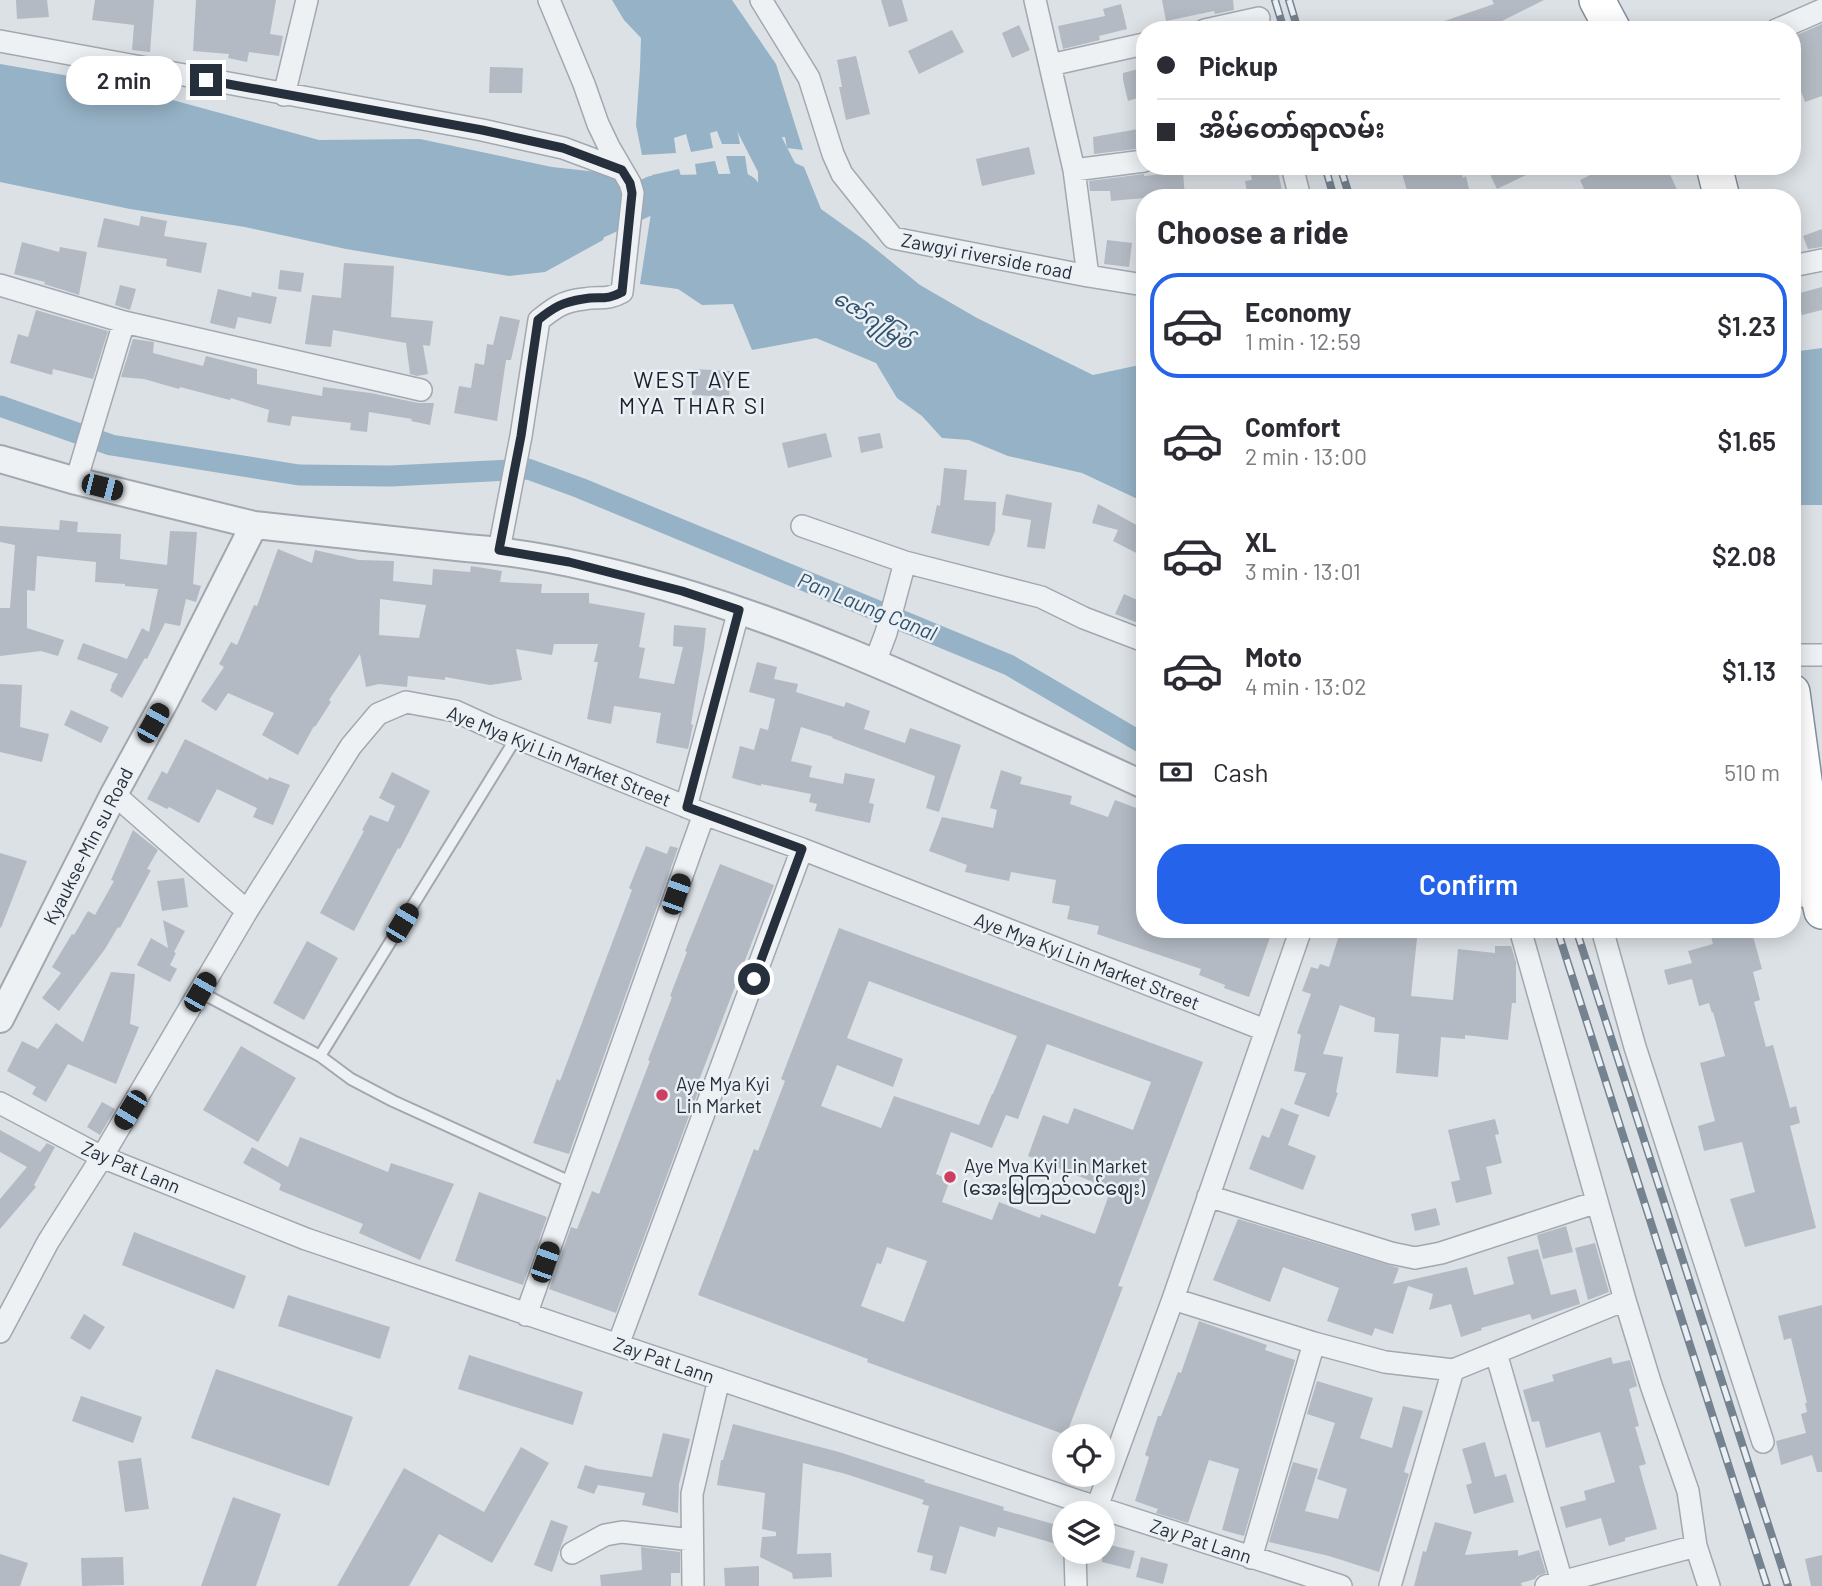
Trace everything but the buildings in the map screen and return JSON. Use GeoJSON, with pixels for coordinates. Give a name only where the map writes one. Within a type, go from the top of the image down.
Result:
{"type":"FeatureCollection","features":[{"type":"Feature","properties":{"kind":"highway"},"geometry":{"type":"LineString","coordinates":[[1597,0],[1608,21]]}},
{"type":"Feature","properties":{"kind":"highway"},"geometry":{"type":"LineString","coordinates":[[1801,758],[1814,893]]}},
{"type":"Feature","properties":{"kind":"street"},"geometry":{"type":"LineString","coordinates":[[284,94],[307,0]]}},
{"type":"Feature","properties":{"kind":"street"},"geometry":{"type":"LineString","coordinates":[[499,550],[521,436],[538,320],[556,306],[584,299],[611,298],[622,292],[632,193],[630,183],[598,124],[549,0]]}},
{"type":"Feature","properties":{"kind":"street","name":"Zawgyi riverside road"},"geometry":{"type":"LineString","coordinates":[[761,0],[809,78],[832,154],[842,174],[893,238],[1136,284]]}},
{"type":"Feature","properties":{"kind":"street"},"geometry":{"type":"LineString","coordinates":[[1035,0],[1074,170],[1088,276]]}},
{"type":"Feature","properties":{"kind":"street"},"geometry":{"type":"LineString","coordinates":[[1797,21],[1822,10]]}},
{"type":"Feature","properties":{"kind":"street"},"geometry":{"type":"LineString","coordinates":[[1239,21],[1258,16]]}},
{"type":"Feature","properties":{"kind":"street"},"geometry":{"type":"LineString","coordinates":[[0,41],[482,130],[563,148],[622,170]]}},
{"type":"Feature","properties":{"kind":"street"},"geometry":{"type":"LineString","coordinates":[[1050,65],[1136,46]]}},
{"type":"Feature","properties":{"kind":"street"},"geometry":{"type":"LineString","coordinates":[[1074,170],[1136,162]]}},
{"type":"Feature","properties":{"kind":"street"},"geometry":{"type":"LineString","coordinates":[[1801,264],[1822,260]]}},
{"type":"Feature","properties":{"kind":"street"},"geometry":{"type":"LineString","coordinates":[[0,285],[124,322],[421,390]]}},
{"type":"Feature","properties":{"kind":"street"},"geometry":{"type":"LineString","coordinates":[[76,481],[124,322]]}},
{"type":"Feature","properties":{"kind":"street"},"geometry":{"type":"LineString","coordinates":[[0,458],[76,481],[254,525],[499,550],[582,565],[682,591],[875,662],[1136,781]]}},
{"type":"Feature","properties":{"kind":"street","name":"Kyaukse-Min su Road"},"geometry":{"type":"LineString","coordinates":[[0,1019],[254,525]]}},
{"type":"Feature","properties":{"kind":"street"},"geometry":{"type":"LineString","coordinates":[[802,526],[905,562],[1041,597],[1084,618],[1136,638]]}},
{"type":"Feature","properties":{"kind":"street"},"geometry":{"type":"LineString","coordinates":[[875,662],[886,633],[905,562]]}},
{"type":"Feature","properties":{"kind":"street"},"geometry":{"type":"LineString","coordinates":[[526,1315],[573,1183],[695,811],[739,610]]}},
{"type":"Feature","properties":{"kind":"street"},"geometry":{"type":"LineString","coordinates":[[1801,655],[1822,655]]}},
{"type":"Feature","properties":{"kind":"street","name":"Aye Mya Kyi Lin Market Street"},"geometry":{"type":"LineString","coordinates":[[0,1332],[48,1242],[102,1157],[247,911],[351,746],[378,714],[406,702],[455,711],[695,811],[802,849],[1265,1030]]}},
{"type":"Feature","properties":{"kind":"street"},"geometry":{"type":"LineString","coordinates":[[114,794],[247,911]]}},
{"type":"Feature","properties":{"kind":"street"},"geometry":{"type":"LineString","coordinates":[[618,1345],[802,849]]}},
{"type":"Feature","properties":{"kind":"street"},"geometry":{"type":"LineString","coordinates":[[1099,1501],[1173,1299],[1298,938]]}},
{"type":"Feature","properties":{"kind":"street"},"geometry":{"type":"LineString","coordinates":[[1523,938],[1625,1300],[1688,1491],[1696,1546],[1709,1586]]}},
{"type":"Feature","properties":{"kind":"street"},"geometry":{"type":"LineString","coordinates":[[1605,938],[1635,1047],[1763,1442]]}},
{"type":"Feature","properties":{"kind":"street","name":"Zay Pat Lann"},"geometry":{"type":"LineString","coordinates":[[0,1103],[102,1157],[306,1239],[719,1379],[1058,1501]]}},
{"type":"Feature","properties":{"kind":"street"},"geometry":{"type":"LineString","coordinates":[[1208,1196],[1415,1258],[1441,1253],[1597,1202]]}},
{"type":"Feature","properties":{"kind":"street"},"geometry":{"type":"LineString","coordinates":[[1173,1299],[1385,1362],[1453,1370],[1625,1300]]}},
{"type":"Feature","properties":{"kind":"street"},"geometry":{"type":"LineString","coordinates":[[1251,1558],[1314,1343]]}},
{"type":"Feature","properties":{"kind":"street"},"geometry":{"type":"LineString","coordinates":[[1496,1353],[1554,1584],[1696,1546]]}},
{"type":"Feature","properties":{"kind":"street"},"geometry":{"type":"LineString","coordinates":[[1390,1586],[1453,1370]]}},
{"type":"Feature","properties":{"kind":"street"},"geometry":{"type":"LineString","coordinates":[[693,1586],[692,1494],[719,1379]]}},
{"type":"Feature","properties":{"kind":"street","name":"Zay Pat Lann"},"geometry":{"type":"LineString","coordinates":[[1115,1513],[1341,1586]]}},
{"type":"Feature","properties":{"kind":"street"},"geometry":{"type":"LineString","coordinates":[[572,1553],[605,1535],[622,1532],[692,1540]]}},
{"type":"Feature","properties":{"kind":"street"},"geometry":{"type":"LineString","coordinates":[[1075,1564],[1076,1586]]}},
{"type":"Feature","properties":{"kind":"lane"},"geometry":{"type":"LineString","coordinates":[[320,1056],[516,738]]}},
{"type":"Feature","properties":{"kind":"lane"},"geometry":{"type":"LineString","coordinates":[[200,992],[320,1056],[351,1079],[393,1101],[573,1183]]}},
{"type":"Feature","properties":{"kind":"water"},"geometry":{"type":"Polygon","coordinates":[[[612,0],[732,0],[776,64],[803,150],[787,148],[785,137],[773,138],[774,145],[756,142],[754,131],[737,129],[740,144],[722,144],[717,131],[710,133],[713,148],[691,152],[686,134],[674,138],[676,153],[642,155],[636,125],[641,38],[624,20],[612,0]]]}},
{"type":"Feature","properties":{"kind":"water"},"geometry":{"type":"Polygon","coordinates":[[[0,64],[110,83],[319,140],[420,139],[552,167],[625,175],[603,240],[545,272],[509,276],[346,249],[245,227],[130,209],[0,182],[0,64]]]}},
{"type":"Feature","properties":{"kind":"water"},"geometry":{"type":"Polygon","coordinates":[[[758,154],[775,157],[777,184],[790,186],[786,159],[804,167],[821,209],[920,285],[977,318],[1093,375],[1136,366],[1136,498],[1082,473],[1008,456],[969,440],[942,438],[922,416],[897,398],[876,363],[816,338],[752,350],[733,304],[702,305],[678,289],[640,284],[654,194],[655,182],[652,175],[679,169],[686,195],[699,191],[695,164],[715,161],[722,187],[733,184],[726,156],[745,156],[749,183],[758,184],[758,154]]]}},
{"type":"Feature","properties":{"kind":"water"},"geometry":{"type":"Polygon","coordinates":[[[1822,348],[1822,505],[1801,505],[1801,351],[1822,348]]]}},
{"type":"Feature","properties":{"kind":"waterway","name":"ဇော်ဂျီမြစ်"},"geometry":{"type":"LineString","coordinates":[[742,100],[788,190],[803,231]]}},
{"type":"Feature","properties":{"kind":"waterway"},"geometry":{"type":"LineString","coordinates":[[567,234],[654,194],[742,192]]}},
{"type":"Feature","properties":{"kind":"waterway","name":"Pan Laung Canal"},"geometry":{"type":"LineString","coordinates":[[0,406],[111,445],[299,475],[391,476],[528,469],[1009,665],[1136,739]]}},
{"type":"Feature","properties":{"kind":"railway"},"geometry":{"type":"LineString","coordinates":[[1275,0],[1281,21]]}},
{"type":"Feature","properties":{"kind":"railway"},"geometry":{"type":"LineString","coordinates":[[1289,0],[1295,21]]}},
{"type":"Feature","properties":{"kind":"railway"},"geometry":{"type":"LineString","coordinates":[[1328,175],[1331,189]]}},
{"type":"Feature","properties":{"kind":"railway"},"geometry":{"type":"LineString","coordinates":[[1343,175],[1347,189]]}},
{"type":"Feature","properties":{"kind":"railway"},"geometry":{"type":"LineString","coordinates":[[1560,938],[1767,1586]]}},
{"type":"Feature","properties":{"kind":"railway"},"geometry":{"type":"LineString","coordinates":[[1579,938],[1788,1586]]}},
{"type":"Feature","properties":{"kind":"place","name":"Aye Mya Kyi Lin Market"},"geometry":{"type":"Point","coordinates":[662,1095]}},
{"type":"Feature","properties":{"kind":"place","name":"Aye Mya Kyi Lin Market (အေးမြကြည်လင်ဈေး)"},"geometry":{"type":"Point","coordinates":[950,1177]}},
{"type":"Feature","properties":{"kind":"district","name":"WEST AYE MYA THAR SI"},"geometry":{"type":"Point","coordinates":[693,393]}},
{"type":"Feature","properties":{"kind":"route"},"geometry":{"type":"LineString","coordinates":[[206,80],[482,130],[563,148],[622,170],[630,183],[632,193],[622,292],[611,298],[584,299],[556,306],[538,320],[521,436],[499,550],[569,562],[682,591],[739,610],[687,807],[802,849],[754,979]]}}]}
